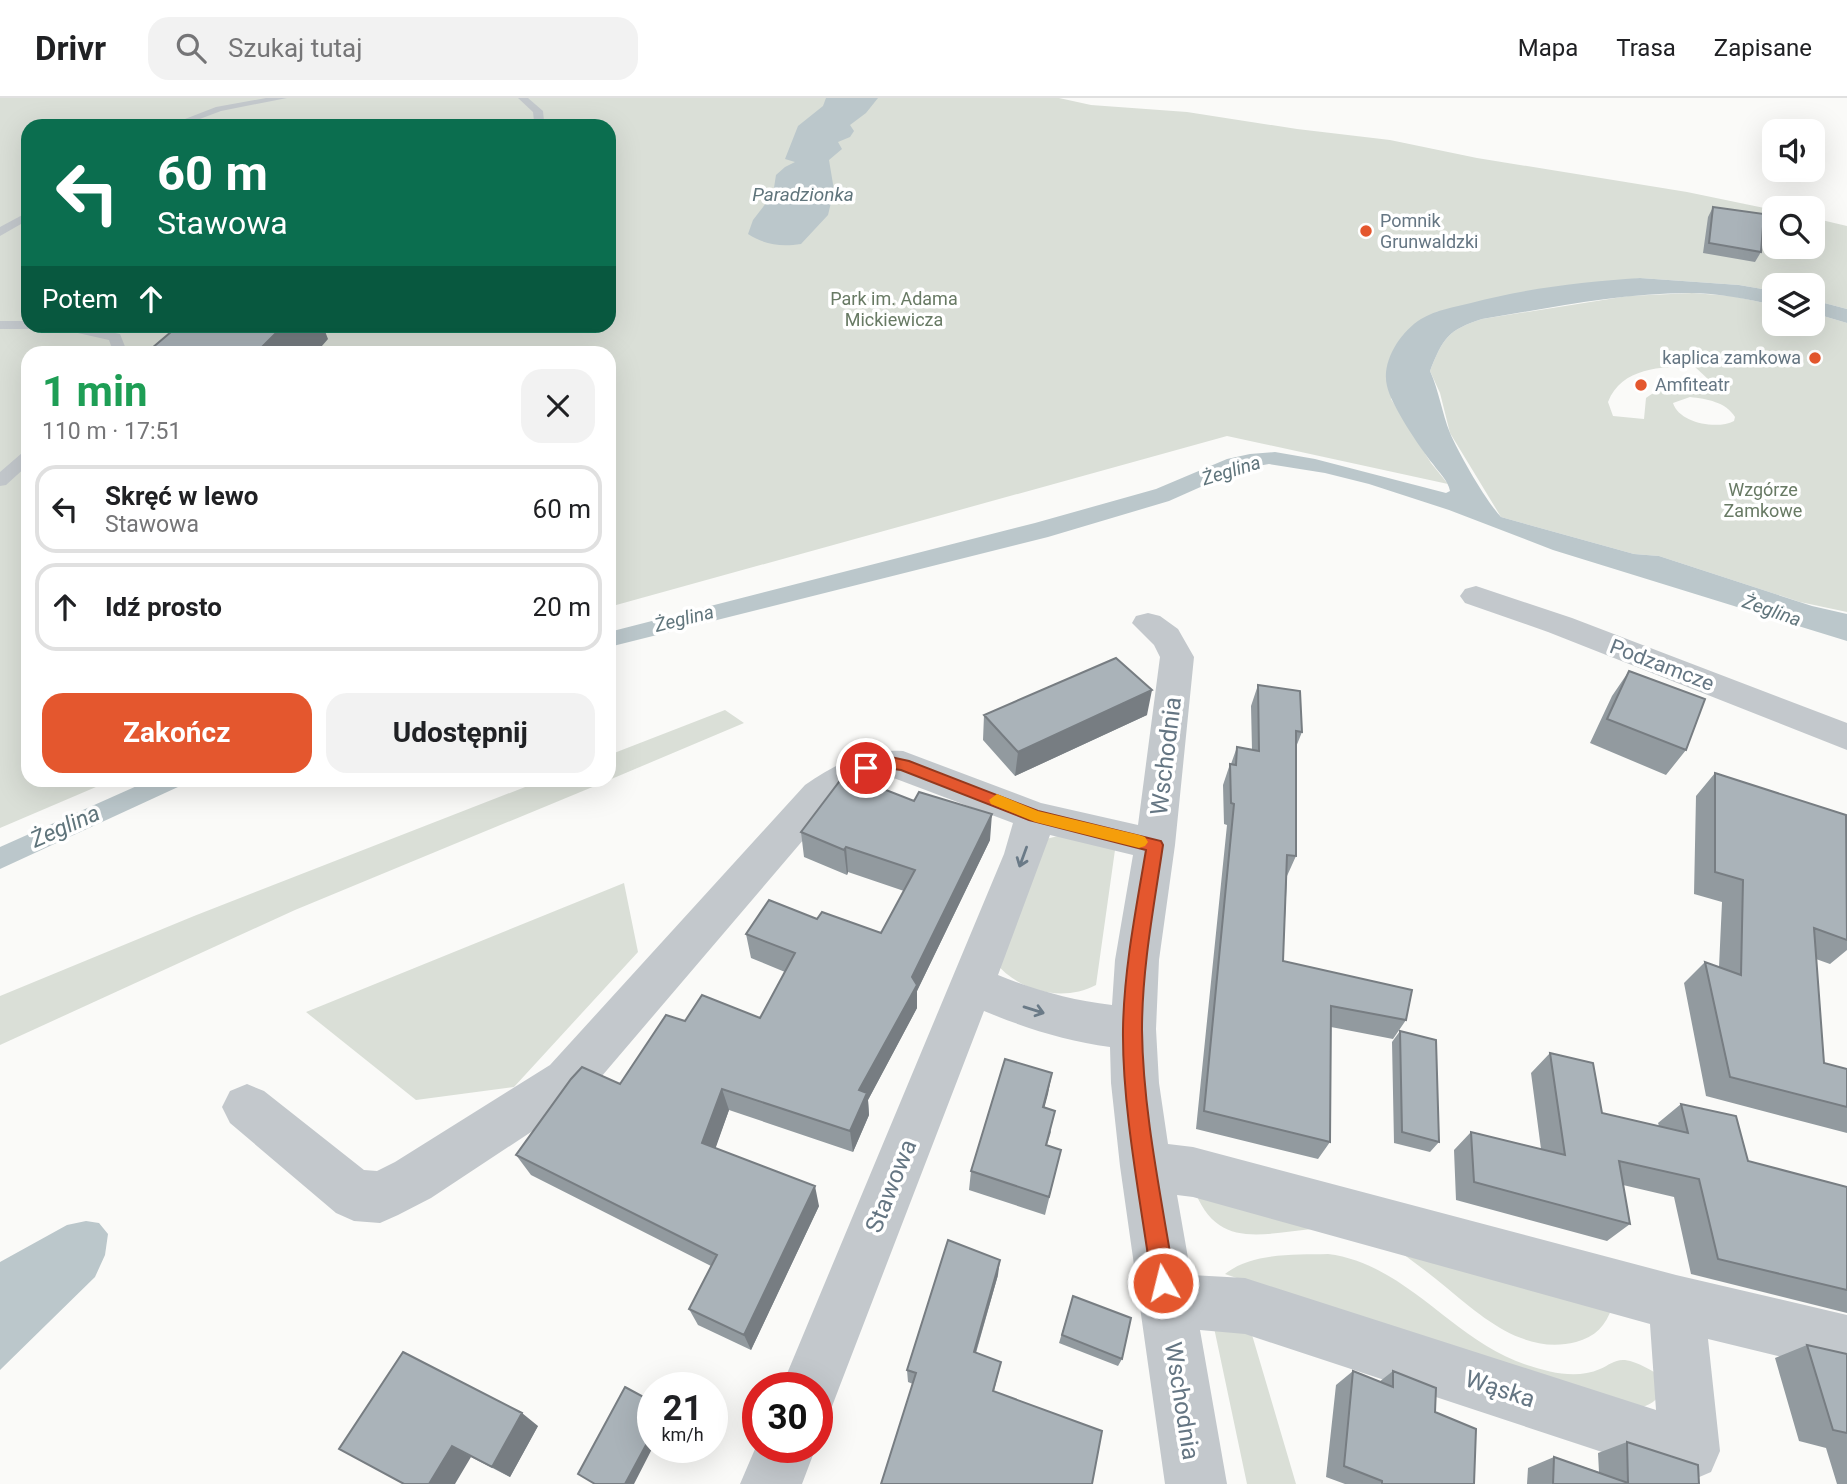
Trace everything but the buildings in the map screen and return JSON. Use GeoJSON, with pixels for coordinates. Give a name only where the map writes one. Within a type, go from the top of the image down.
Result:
{"type":"FeatureCollection","features":[{"type":"Feature","properties":{"kind":"street","name":"Podzamcze"},"geometry":{"type":"LineString","coordinates":[[1476,596],[1560,625],[1847,737]]}},
{"type":"Feature","properties":{"kind":"street","name":"Wschodnia"},"geometry":{"type":"LineString","coordinates":[[1148,623],[1163,632],[1173,644],[1177,657],[1155,845],[1138,960],[1133,1029],[1135,1083],[1166,1305],[1196,1484]]}},
{"type":"Feature","properties":{"kind":"street"},"geometry":{"type":"LineString","coordinates":[[247,1107],[354,1195],[380,1197],[413,1180],[566,1081],[819,795],[846,774],[886,762],[903,765],[1035,816],[1155,845]]}},
{"type":"Feature","properties":{"kind":"street","name":"Stawowa"},"geometry":{"type":"LineString","coordinates":[[816,1372],[1024,855],[1035,816]]}},
{"type":"Feature","properties":{"kind":"street"},"geometry":{"type":"LineString","coordinates":[[971,985],[1032,1010],[1079,1022],[1133,1029]]}},
{"type":"Feature","properties":{"kind":"street"},"geometry":{"type":"LineString","coordinates":[[1146,1166],[1193,1172],[1676,1303],[1847,1344]]}},
{"type":"Feature","properties":{"kind":"street","name":"Wąska"},"geometry":{"type":"LineString","coordinates":[[1166,1305],[1208,1302],[1245,1306],[1691,1468],[1676,1303]]}},
{"type":"Feature","properties":{"kind":"street"},"geometry":{"type":"LineString","coordinates":[[771,1484],[780,1463]]}},
{"type":"Feature","properties":{"kind":"lane"},"geometry":{"type":"LineString","coordinates":[[191,119],[219,109],[282,98]]}},
{"type":"Feature","properties":{"kind":"lane"},"geometry":{"type":"LineString","coordinates":[[523,98],[538,111],[539,119]]}},
{"type":"Feature","properties":{"kind":"lane"},"geometry":{"type":"LineString","coordinates":[[0,232],[21,219]]}},
{"type":"Feature","properties":{"kind":"lane"},"geometry":{"type":"LineString","coordinates":[[0,325],[21,325]]}},
{"type":"Feature","properties":{"kind":"lane"},"geometry":{"type":"LineString","coordinates":[[97,333],[115,337],[118,346]]}},
{"type":"Feature","properties":{"kind":"lane"},"geometry":{"type":"LineString","coordinates":[[0,481],[21,462]]}},
{"type":"Feature","properties":{"kind":"green space","name":"Park im. Adama Mickiewicza"},"geometry":{"type":"Polygon","coordinates":[[[0,98],[1059,98],[1091,105],[1187,112],[1390,140],[1477,158],[1687,192],[1762,208],[1762,259],[1825,259],[1825,221],[1847,226],[1847,309],[1825,303],[1825,273],[1762,273],[1762,289],[1640,278],[1436,312],[1391,399],[1431,463],[1448,484],[1227,436],[616,605],[616,346],[21,346],[21,787],[96,787],[0,828],[0,98]]]}},
{"type":"Feature","properties":{"kind":"green space","name":"Wzgórze Zamkowe"},"geometry":{"type":"Polygon","coordinates":[[[1692,293],[1732,296],[1762,302],[1762,336],[1825,336],[1825,317],[1847,323],[1847,612],[1800,602],[1659,556],[1634,554],[1501,517],[1450,433],[1440,393],[1430,371],[1448,337],[1461,327],[1482,319],[1628,296],[1692,293]],[[1694,366],[1644,371],[1623,382],[1614,390],[1608,402],[1613,416],[1644,419],[1646,398],[1653,393],[1676,385],[1710,381],[1694,366]],[[1690,397],[1673,403],[1683,416],[1699,423],[1718,425],[1734,421],[1735,417],[1727,408],[1709,400],[1690,397]]]}},
{"type":"Feature","properties":{"kind":"green space"},"geometry":{"type":"Polygon","coordinates":[[[725,710],[744,723],[616,777],[616,752],[725,710]]]}},
{"type":"Feature","properties":{"kind":"green space"},"geometry":{"type":"Polygon","coordinates":[[[525,787],[592,787],[295,910],[0,1045],[0,996],[194,916],[525,787]]]}},
{"type":"Feature","properties":{"kind":"green space"},"geometry":{"type":"Polygon","coordinates":[[[1062,835],[1115,850],[1096,985],[1069,993],[1055,993],[1028,987],[995,962],[1046,839],[1062,835]]]}},
{"type":"Feature","properties":{"kind":"green space"},"geometry":{"type":"Polygon","coordinates":[[[624,883],[638,952],[514,1087],[416,1100],[306,1012],[624,883]]]}},
{"type":"Feature","properties":{"kind":"green space"},"geometry":{"type":"Polygon","coordinates":[[[1193,1186],[1312,1229],[1257,1234],[1227,1229],[1214,1220],[1202,1206],[1193,1186]]]}},
{"type":"Feature","properties":{"kind":"green space"},"geometry":{"type":"Polygon","coordinates":[[[1387,1242],[1612,1307],[1599,1330],[1583,1340],[1557,1345],[1522,1339],[1490,1322],[1387,1242]]]}},
{"type":"Feature","properties":{"kind":"green space"},"geometry":{"type":"Polygon","coordinates":[[[1328,1254],[1356,1261],[1382,1272],[1500,1354],[1527,1365],[1573,1374],[1591,1372],[1618,1360],[1630,1361],[1664,1378],[1660,1394],[1650,1404],[1639,1408],[1543,1384],[1225,1274],[1261,1258],[1328,1254]]]}},
{"type":"Feature","properties":{"kind":"green space"},"geometry":{"type":"Polygon","coordinates":[[[1213,1323],[1250,1328],[1296,1484],[1247,1484],[1213,1323]]]}},
{"type":"Feature","properties":{"kind":"water","name":"Paradzionka"},"geometry":{"type":"Polygon","coordinates":[[[826,98],[878,98],[866,113],[850,125],[854,131],[850,137],[838,142],[842,149],[829,160],[834,190],[828,215],[801,244],[773,244],[754,238],[748,234],[753,220],[773,194],[776,175],[795,162],[785,159],[798,126],[823,106],[826,98]]]}},
{"type":"Feature","properties":{"kind":"water","name":"Żeglina"},"geometry":{"type":"Polygon","coordinates":[[[1640,278],[1739,285],[1762,289],[1762,303],[1689,293],[1611,298],[1482,319],[1454,332],[1443,343],[1430,371],[1450,433],[1466,465],[1501,517],[1634,554],[1659,556],[1812,606],[1847,614],[1847,641],[1553,550],[1449,510],[1369,484],[1325,473],[1269,464],[1241,469],[1169,501],[1048,537],[616,645],[616,630],[1035,523],[1156,489],[1227,459],[1250,454],[1275,452],[1315,459],[1446,493],[1450,491],[1447,483],[1407,426],[1387,386],[1387,367],[1394,348],[1413,325],[1433,313],[1513,293],[1640,278]]]}},
{"type":"Feature","properties":{"kind":"water"},"geometry":{"type":"Polygon","coordinates":[[[1825,303],[1847,309],[1847,323],[1825,317],[1825,303]]]}},
{"type":"Feature","properties":{"kind":"water","name":"Żeglina"},"geometry":{"type":"Polygon","coordinates":[[[135,787],[178,787],[0,869],[0,847],[135,787]]]}},
{"type":"Feature","properties":{"kind":"water"},"geometry":{"type":"Polygon","coordinates":[[[86,1221],[99,1223],[108,1234],[105,1255],[95,1277],[0,1370],[0,1262],[67,1225],[86,1221]]]}},
{"type":"Feature","properties":{"kind":"slow traffic"},"geometry":{"type":"LineString","coordinates":[[997,800],[1035,816],[1139,842]]}},
{"type":"Feature","properties":{"kind":"place","name":"Pomnik Grunwaldzki"},"geometry":{"type":"Point","coordinates":[1366,231]}},
{"type":"Feature","properties":{"kind":"place","name":"kaplica zamkowa"},"geometry":{"type":"Point","coordinates":[1815,358]}},
{"type":"Feature","properties":{"kind":"place","name":"Amfiteatr"},"geometry":{"type":"Point","coordinates":[1641,385]}},
{"type":"Feature","properties":{"kind":"route"},"geometry":{"type":"LineString","coordinates":[[866,768],[886,762],[903,765],[1035,816],[1155,845],[1138,960],[1133,1029],[1135,1083],[1163,1283]]}}]}
